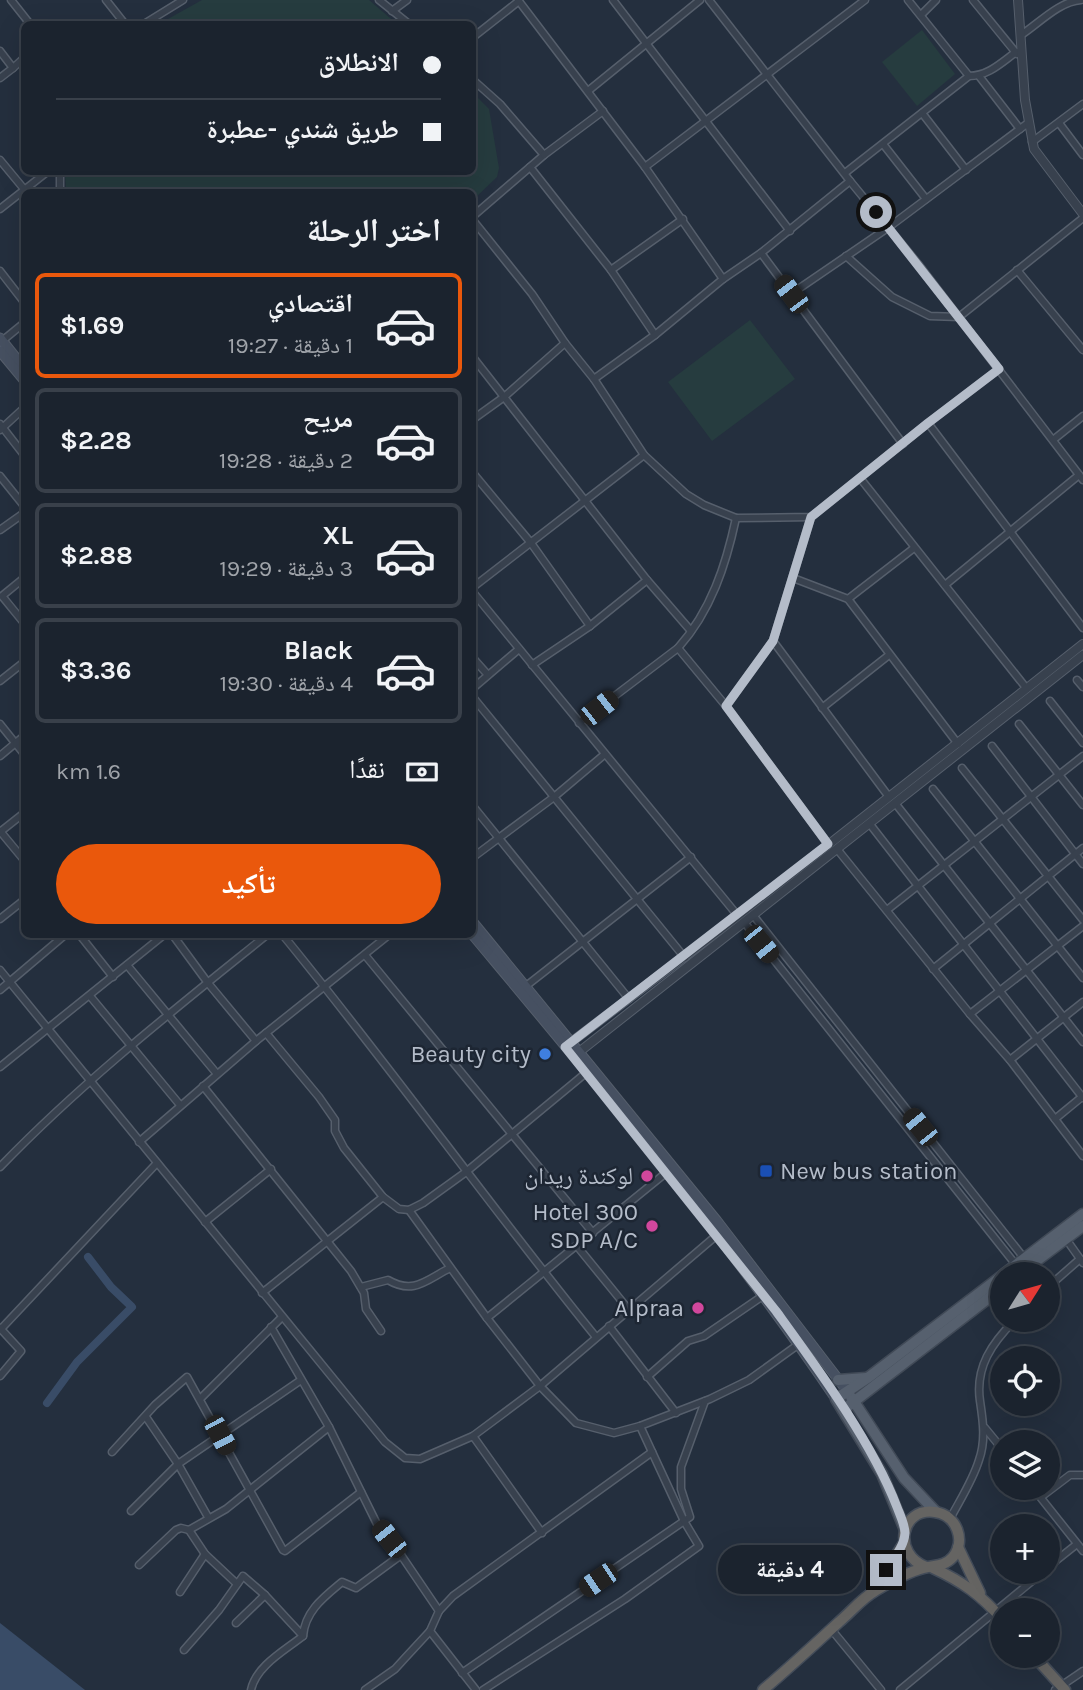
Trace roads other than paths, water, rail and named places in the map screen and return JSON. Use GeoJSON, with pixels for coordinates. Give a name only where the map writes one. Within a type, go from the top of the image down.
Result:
{"type":"FeatureCollection","features":[{"type":"Feature","properties":{"kind":"highway"},"geometry":{"type":"LineString","coordinates":[[982,1596],[954,1578],[911,1559],[904,1543],[905,1530],[918,1515],[936,1512],[950,1519],[958,1532],[958,1547],[982,1596],[990,1605]]}},
{"type":"Feature","properties":{"kind":"highway"},"geometry":{"type":"LineString","coordinates":[[764,1690],[872,1592],[904,1543]]}},
{"type":"Feature","properties":{"kind":"highway"},"geometry":{"type":"LineString","coordinates":[[872,1592],[949,1561],[958,1547]]}},
{"type":"Feature","properties":{"kind":"highway"},"geometry":{"type":"LineString","coordinates":[[1044,1668],[1061,1689]]}},
{"type":"Feature","properties":{"kind":"main road"},"geometry":{"type":"LineString","coordinates":[[1,340],[21,364]]}},
{"type":"Feature","properties":{"kind":"main road"},"geometry":{"type":"LineString","coordinates":[[0,351],[21,376]]}},
{"type":"Feature","properties":{"kind":"main road"},"geometry":{"type":"LineString","coordinates":[[476,926],[526,986],[568,1044]]}},
{"type":"Feature","properties":{"kind":"main road"},"geometry":{"type":"LineString","coordinates":[[475,938],[717,1221],[851,1396],[904,1478],[936,1512]]}},
{"type":"Feature","properties":{"kind":"main road"},"geometry":{"type":"LineString","coordinates":[[576,1054],[587,1072],[800,1344],[882,1474],[905,1530]]}},
{"type":"Feature","properties":{"kind":"main road"},"geometry":{"type":"LineString","coordinates":[[1025,1262],[1083,1214]]}},
{"type":"Feature","properties":{"kind":"main road"},"geometry":{"type":"LineString","coordinates":[[1027,1262],[1083,1226]]}},
{"type":"Feature","properties":{"kind":"main road"},"geometry":{"type":"LineString","coordinates":[[843,1410],[851,1396],[990,1285]]}},
{"type":"Feature","properties":{"kind":"main road"},"geometry":{"type":"LineString","coordinates":[[838,1380],[872,1380],[990,1296]]}},
{"type":"Feature","properties":{"kind":"main road"},"geometry":{"type":"LineString","coordinates":[[861,1412],[872,1380]]}},
{"type":"Feature","properties":{"kind":"main road"},"geometry":{"type":"LineString","coordinates":[[836,1399],[851,1396]]}},
{"type":"Feature","properties":{"kind":"street"},"geometry":{"type":"LineString","coordinates":[[10,0],[28,21]]}},
{"type":"Feature","properties":{"kind":"street"},"geometry":{"type":"LineString","coordinates":[[106,0],[123,21]]}},
{"type":"Feature","properties":{"kind":"street"},"geometry":{"type":"LineString","coordinates":[[149,21],[183,0]]}},
{"type":"Feature","properties":{"kind":"street"},"geometry":{"type":"LineString","coordinates":[[379,0],[405,21]]}},
{"type":"Feature","properties":{"kind":"street"},"geometry":{"type":"LineString","coordinates":[[392,11],[407,0]]}},
{"type":"Feature","properties":{"kind":"street"},"geometry":{"type":"LineString","coordinates":[[613,0],[790,231]]}},
{"type":"Feature","properties":{"kind":"street"},"geometry":{"type":"LineString","coordinates":[[588,90],[700,0]]}},
{"type":"Feature","properties":{"kind":"street"},"geometry":{"type":"LineString","coordinates":[[709,0],[889,227],[1081,478],[1010,531],[945,585]]}},
{"type":"Feature","properties":{"kind":"street"},"geometry":{"type":"LineString","coordinates":[[646,166],[865,0]]}},
{"type":"Feature","properties":{"kind":"street"},"geometry":{"type":"LineString","coordinates":[[908,0],[969,76]]}},
{"type":"Feature","properties":{"kind":"street"},"geometry":{"type":"LineString","coordinates":[[921,15],[936,0]]}},
{"type":"Feature","properties":{"kind":"street"},"geometry":{"type":"LineString","coordinates":[[973,0],[1023,61]]}},
{"type":"Feature","properties":{"kind":"street"},"geometry":{"type":"LineString","coordinates":[[846,256],[892,297],[930,316],[959,317],[1083,216],[1041,161],[1032,142],[1028,123],[1018,0]]}},
{"type":"Feature","properties":{"kind":"street"},"geometry":{"type":"LineString","coordinates":[[1021,35],[1064,5],[1073,0],[1082,1]]}},
{"type":"Feature","properties":{"kind":"street"},"geometry":{"type":"LineString","coordinates":[[476,34],[518,1],[646,166],[723,279]]}},
{"type":"Feature","properties":{"kind":"street"},"geometry":{"type":"LineString","coordinates":[[0,51],[13,68]]}},
{"type":"Feature","properties":{"kind":"street"},"geometry":{"type":"LineString","coordinates":[[845,173],[969,76],[988,72],[1016,52]]}},
{"type":"Feature","properties":{"kind":"street"},"geometry":{"type":"LineString","coordinates":[[0,78],[21,61]]}},
{"type":"Feature","properties":{"kind":"street"},"geometry":{"type":"LineString","coordinates":[[979,76],[1020,129]]}},
{"type":"Feature","properties":{"kind":"street"},"geometry":{"type":"LineString","coordinates":[[476,83],[500,104],[544,155]]}},
{"type":"Feature","properties":{"kind":"street"},"geometry":{"type":"LineString","coordinates":[[1032,142],[1083,104]]}},
{"type":"Feature","properties":{"kind":"street"},"geometry":{"type":"LineString","coordinates":[[476,214],[544,155],[603,111]]}},
{"type":"Feature","properties":{"kind":"street"},"geometry":{"type":"LineString","coordinates":[[922,113],[966,170]]}},
{"type":"Feature","properties":{"kind":"street"},"geometry":{"type":"LineString","coordinates":[[1059,122],[1083,155]]}},
{"type":"Feature","properties":{"kind":"street"},"geometry":{"type":"LineString","coordinates":[[791,294],[889,227],[1028,123]]}},
{"type":"Feature","properties":{"kind":"street"},"geometry":{"type":"LineString","coordinates":[[883,144],[926,199]]}},
{"type":"Feature","properties":{"kind":"street"},"geometry":{"type":"LineString","coordinates":[[0,160],[24,189],[43,175]]}},
{"type":"Feature","properties":{"kind":"street"},"geometry":{"type":"LineString","coordinates":[[530,167],[611,270],[655,335]]}},
{"type":"Feature","properties":{"kind":"street"},"geometry":{"type":"LineString","coordinates":[[594,379],[790,231],[850,181]]}},
{"type":"Feature","properties":{"kind":"street"},"geometry":{"type":"LineString","coordinates":[[0,209],[21,192]]}},
{"type":"Feature","properties":{"kind":"street"},"geometry":{"type":"LineString","coordinates":[[611,270],[683,219]]}},
{"type":"Feature","properties":{"kind":"street"},"geometry":{"type":"LineString","coordinates":[[476,223],[594,379],[644,455],[686,494],[704,505],[736,518],[811,517]]}},
{"type":"Feature","properties":{"kind":"street"},"geometry":{"type":"LineString","coordinates":[[761,253],[903,444]]}},
{"type":"Feature","properties":{"kind":"street"},"geometry":{"type":"LineString","coordinates":[[1017,270],[1083,350]]}},
{"type":"Feature","properties":{"kind":"street"},"geometry":{"type":"LineString","coordinates":[[0,271],[21,298]]}},
{"type":"Feature","properties":{"kind":"street"},"geometry":{"type":"LineString","coordinates":[[1,340],[21,326]]}},
{"type":"Feature","properties":{"kind":"street"},"geometry":{"type":"LineString","coordinates":[[476,417],[504,397],[565,343]]}},
{"type":"Feature","properties":{"kind":"street"},"geometry":{"type":"LineString","coordinates":[[476,361],[691,631]]}},
{"type":"Feature","properties":{"kind":"street"},"geometry":{"type":"LineString","coordinates":[[726,706],[773,641],[811,517],[999,369]]}},
{"type":"Feature","properties":{"kind":"street"},"geometry":{"type":"LineString","coordinates":[[21,410],[1,427],[21,451]]}},
{"type":"Feature","properties":{"kind":"street"},"geometry":{"type":"LineString","coordinates":[[1053,440],[1083,416]]}},
{"type":"Feature","properties":{"kind":"street"},"geometry":{"type":"LineString","coordinates":[[928,423],[1083,628]]}},
{"type":"Feature","properties":{"kind":"street"},"geometry":{"type":"LineString","coordinates":[[476,586],[644,455]]}},
{"type":"Feature","properties":{"kind":"street"},"geometry":{"type":"LineString","coordinates":[[0,476],[21,502]]}},
{"type":"Feature","properties":{"kind":"street"},"geometry":{"type":"LineString","coordinates":[[476,477],[531,543],[590,625]]}},
{"type":"Feature","properties":{"kind":"street"},"geometry":{"type":"LineString","coordinates":[[860,478],[1027,689]]}},
{"type":"Feature","properties":{"kind":"street"},"geometry":{"type":"LineString","coordinates":[[0,530],[21,515]]}},
{"type":"Feature","properties":{"kind":"street"},"geometry":{"type":"LineString","coordinates":[[579,723],[678,648],[708,604],[726,562],[736,518]]}},
{"type":"Feature","properties":{"kind":"street"},"geometry":{"type":"LineString","coordinates":[[848,599],[914,548]]}},
{"type":"Feature","properties":{"kind":"street"},"geometry":{"type":"LineString","coordinates":[[793,578],[848,599],[958,744]]}},
{"type":"Feature","properties":{"kind":"street"},"geometry":{"type":"LineString","coordinates":[[21,580],[1,597],[21,620]]}},
{"type":"Feature","properties":{"kind":"street"},"geometry":{"type":"LineString","coordinates":[[532,665],[648,580]]}},
{"type":"Feature","properties":{"kind":"street"},"geometry":{"type":"LineString","coordinates":[[476,594],[1017,1262]]}},
{"type":"Feature","properties":{"kind":"street"},"geometry":{"type":"LineString","coordinates":[[773,641],[892,800],[1083,1042]]}},
{"type":"Feature","properties":{"kind":"street"},"geometry":{"type":"LineString","coordinates":[[741,919],[753,915],[837,849],[958,744],[994,721],[1027,689],[1083,644]]}},
{"type":"Feature","properties":{"kind":"street"},"geometry":{"type":"LineString","coordinates":[[678,648],[726,706],[828,844]]}},
{"type":"Feature","properties":{"kind":"street"},"geometry":{"type":"LineString","coordinates":[[476,686],[519,649]]}},
{"type":"Feature","properties":{"kind":"street"},"geometry":{"type":"LineString","coordinates":[[822,708],[889,655]]}},
{"type":"Feature","properties":{"kind":"street"},"geometry":{"type":"LineString","coordinates":[[576,1054],[828,844],[892,800],[1083,655]]}},
{"type":"Feature","properties":{"kind":"street"},"geometry":{"type":"LineString","coordinates":[[476,662],[488,676]]}},
{"type":"Feature","properties":{"kind":"street"},"geometry":{"type":"LineString","coordinates":[[0,681],[21,664]]}},
{"type":"Feature","properties":{"kind":"street"},"geometry":{"type":"LineString","coordinates":[[1077,680],[1083,687]]}},
{"type":"Feature","properties":{"kind":"street"},"geometry":{"type":"LineString","coordinates":[[476,701],[687,960]]}},
{"type":"Feature","properties":{"kind":"street"},"geometry":{"type":"LineString","coordinates":[[1050,701],[1083,743]]}},
{"type":"Feature","properties":{"kind":"street"},"geometry":{"type":"LineString","coordinates":[[0,724],[21,750]]}},
{"type":"Feature","properties":{"kind":"street"},"geometry":{"type":"LineString","coordinates":[[1019,724],[1083,805]]}},
{"type":"Feature","properties":{"kind":"street"},"geometry":{"type":"LineString","coordinates":[[0,756],[21,739]]}},
{"type":"Feature","properties":{"kind":"street"},"geometry":{"type":"LineString","coordinates":[[992,746],[1083,864]]}},
{"type":"Feature","properties":{"kind":"street"},"geometry":{"type":"LineString","coordinates":[[476,855],[554,797],[605,754]]}},
{"type":"Feature","properties":{"kind":"street"},"geometry":{"type":"LineString","coordinates":[[887,910],[1083,756]]}},
{"type":"Feature","properties":{"kind":"street"},"geometry":{"type":"LineString","coordinates":[[962,768],[1083,920]]}},
{"type":"Feature","properties":{"kind":"street"},"geometry":{"type":"LineString","coordinates":[[933,789],[1083,978]]}},
{"type":"Feature","properties":{"kind":"street"},"geometry":{"type":"LineString","coordinates":[[476,810],[629,999]]}},
{"type":"Feature","properties":{"kind":"street"},"geometry":{"type":"LineString","coordinates":[[21,815],[0,832],[21,856]]}},
{"type":"Feature","properties":{"kind":"street"},"geometry":{"type":"LineString","coordinates":[[869,823],[1083,1097],[1055,1119]]}},
{"type":"Feature","properties":{"kind":"street"},"geometry":{"type":"LineString","coordinates":[[933,969],[1083,848]]}},
{"type":"Feature","properties":{"kind":"street"},"geometry":{"type":"LineString","coordinates":[[837,849],[1010,1060],[1083,1156]]}},
{"type":"Feature","properties":{"kind":"street"},"geometry":{"type":"LineString","coordinates":[[526,986],[691,858]]}},
{"type":"Feature","properties":{"kind":"street"},"geometry":{"type":"LineString","coordinates":[[0,919],[21,902]]}},
{"type":"Feature","properties":{"kind":"street"},"geometry":{"type":"LineString","coordinates":[[753,915],[839,1023],[1017,1262]]}},
{"type":"Feature","properties":{"kind":"street"},"geometry":{"type":"LineString","coordinates":[[970,1014],[1083,926]]}},
{"type":"Feature","properties":{"kind":"street"},"geometry":{"type":"LineString","coordinates":[[0,990],[61,938]]}},
{"type":"Feature","properties":{"kind":"street"},"geometry":{"type":"LineString","coordinates":[[82,938],[113,977]]}},
{"type":"Feature","properties":{"kind":"street"},"geometry":{"type":"LineString","coordinates":[[0,1067],[160,938]]}},
{"type":"Feature","properties":{"kind":"street"},"geometry":{"type":"LineString","coordinates":[[175,938],[256,1041]]}},
{"type":"Feature","properties":{"kind":"street"},"geometry":{"type":"LineString","coordinates":[[0,1167],[89,1080],[263,938]]}},
{"type":"Feature","properties":{"kind":"street"},"geometry":{"type":"LineString","coordinates":[[285,938],[326,987],[543,1273],[596,1337]]}},
{"type":"Feature","properties":{"kind":"street"},"geometry":{"type":"LineString","coordinates":[[139,1142],[256,1041],[385,938]]}},
{"type":"Feature","properties":{"kind":"street"},"geometry":{"type":"LineString","coordinates":[[365,954],[593,1233]]}},
{"type":"Feature","properties":{"kind":"street"},"geometry":{"type":"LineString","coordinates":[[568,1044],[687,960]]}},
{"type":"Feature","properties":{"kind":"street"},"geometry":{"type":"LineString","coordinates":[[127,965],[217,1074]]}},
{"type":"Feature","properties":{"kind":"street"},"geometry":{"type":"LineString","coordinates":[[0,970],[385,1442],[405,1458],[420,1459],[473,1436],[540,1386],[717,1235]]}},
{"type":"Feature","properties":{"kind":"street"},"geometry":{"type":"LineString","coordinates":[[90,996],[180,1105]]}},
{"type":"Feature","properties":{"kind":"street"},"geometry":{"type":"LineString","coordinates":[[1010,1060],[1083,1002]]}},
{"type":"Feature","properties":{"kind":"street"},"geometry":{"type":"LineString","coordinates":[[830,1030],[839,1023]]}},
{"type":"Feature","properties":{"kind":"street"},"geometry":{"type":"LineString","coordinates":[[266,1033],[319,1097],[335,1120],[335,1131],[341,1143],[383,1197],[396,1208],[409,1210],[466,1172],[587,1072]]}},
{"type":"Feature","properties":{"kind":"street"},"geometry":{"type":"LineString","coordinates":[[204,1086],[328,1240],[361,1287],[366,1309],[381,1331]]}},
{"type":"Feature","properties":{"kind":"street"},"geometry":{"type":"LineString","coordinates":[[0,1376],[22,1351],[1,1328],[157,1163]]}},
{"type":"Feature","properties":{"kind":"street"},"geometry":{"type":"LineString","coordinates":[[205,1222],[271,1169]]}},
{"type":"Feature","properties":{"kind":"street"},"geometry":{"type":"LineString","coordinates":[[487,1318],[667,1172]]}},
{"type":"Feature","properties":{"kind":"street"},"geometry":{"type":"LineString","coordinates":[[262,1293],[383,1197]]}},
{"type":"Feature","properties":{"kind":"street"},"geometry":{"type":"LineString","coordinates":[[409,1210],[540,1386],[576,1423],[587,1428],[614,1433],[676,1413],[749,1380],[800,1344]]}},
{"type":"Feature","properties":{"kind":"street"},"geometry":{"type":"LineString","coordinates":[[1060,1278],[1082,1261],[1066,1239]]}},
{"type":"Feature","properties":{"kind":"street"},"geometry":{"type":"LineString","coordinates":[[577,1246],[629,1310]]}},
{"type":"Feature","properties":{"kind":"street"},"geometry":{"type":"LineString","coordinates":[[361,1287],[388,1280],[401,1287],[413,1286],[450,1268]]}},
{"type":"Feature","properties":{"kind":"street"},"geometry":{"type":"LineString","coordinates":[[648,1377],[688,1342],[704,1336],[764,1295]]}},
{"type":"Feature","properties":{"kind":"street"},"geometry":{"type":"LineString","coordinates":[[200,1399],[282,1317]]}},
{"type":"Feature","properties":{"kind":"street"},"geometry":{"type":"LineString","coordinates":[[610,1326],[676,1413]]}},
{"type":"Feature","properties":{"kind":"street"},"geometry":{"type":"LineString","coordinates":[[271,1327],[329,1427],[377,1524],[439,1611]]}},
{"type":"Feature","properties":{"kind":"street"},"geometry":{"type":"LineString","coordinates":[[950,1519],[980,1460],[985,1428],[979,1398],[979,1377],[989,1350],[1005,1332]]}},
{"type":"Feature","properties":{"kind":"street"},"geometry":{"type":"LineString","coordinates":[[112,1452],[185,1377],[190,1381],[285,1551],[361,1492]]}},
{"type":"Feature","properties":{"kind":"street"},"geometry":{"type":"LineString","coordinates":[[131,1511],[178,1464],[301,1380]]}},
{"type":"Feature","properties":{"kind":"street"},"geometry":{"type":"LineString","coordinates":[[462,1673],[690,1517],[681,1489],[681,1467],[705,1401]]}},
{"type":"Feature","properties":{"kind":"street"},"geometry":{"type":"LineString","coordinates":[[146,1417],[178,1464],[208,1517]]}},
{"type":"Feature","properties":{"kind":"street"},"geometry":{"type":"LineString","coordinates":[[484,1690],[625,1599],[699,1546],[684,1521],[640,1426]]}},
{"type":"Feature","properties":{"kind":"street"},"geometry":{"type":"LineString","coordinates":[[189,1530],[226,1509],[329,1427]]}},
{"type":"Feature","properties":{"kind":"street"},"geometry":{"type":"LineString","coordinates":[[985,1428],[990,1434]]}},
{"type":"Feature","properties":{"kind":"street"},"geometry":{"type":"LineString","coordinates":[[473,1436],[541,1533]]}},
{"type":"Feature","properties":{"kind":"street"},"geometry":{"type":"LineString","coordinates":[[365,1690],[395,1669],[430,1631],[439,1611],[453,1596],[652,1452]]}},
{"type":"Feature","properties":{"kind":"street"},"geometry":{"type":"LineString","coordinates":[[1060,1483],[1070,1475],[1083,1475]]}},
{"type":"Feature","properties":{"kind":"street"},"geometry":{"type":"LineString","coordinates":[[1043,1500],[1083,1551]]}},
{"type":"Feature","properties":{"kind":"street"},"geometry":{"type":"LineString","coordinates":[[139,1565],[181,1528],[189,1530],[205,1554],[237,1584]]}},
{"type":"Feature","properties":{"kind":"street"},"geometry":{"type":"LineString","coordinates":[[1060,1557],[1077,1544]]}},
{"type":"Feature","properties":{"kind":"street"},"geometry":{"type":"LineString","coordinates":[[180,1592],[205,1554]]}},
{"type":"Feature","properties":{"kind":"street"},"geometry":{"type":"LineString","coordinates":[[251,1690],[253,1680],[261,1670],[303,1636],[304,1623],[325,1597],[342,1582],[356,1588],[401,1555]]}},
{"type":"Feature","properties":{"kind":"street"},"geometry":{"type":"LineString","coordinates":[[184,1650],[245,1576],[303,1636]]}},
{"type":"Feature","properties":{"kind":"street"},"geometry":{"type":"LineString","coordinates":[[1011,1598],[1028,1584]]}},
{"type":"Feature","properties":{"kind":"street"},"geometry":{"type":"LineString","coordinates":[[236,1623],[265,1595]]}},
{"type":"Feature","properties":{"kind":"street"},"geometry":{"type":"LineString","coordinates":[[900,1690],[990,1615]]}},
{"type":"Feature","properties":{"kind":"street"},"geometry":{"type":"LineString","coordinates":[[831,1629],[881,1690]]}},
{"type":"Feature","properties":{"kind":"street"},"geometry":{"type":"LineString","coordinates":[[430,1631],[475,1690]]}},
{"type":"Feature","properties":{"kind":"street"},"geometry":{"type":"LineString","coordinates":[[1061,1689],[1083,1671]]}},
{"type":"Feature","properties":{"kind":"street"},"geometry":{"type":"LineString","coordinates":[[374,1684],[379,1690]]}},
{"type":"Feature","properties":{"kind":"water"},"geometry":{"type":"Polygon","coordinates":[[[0,1623],[85,1690],[0,1690],[0,1623]]]}},
{"type":"Feature","properties":{"kind":"waterway"},"geometry":{"type":"LineString","coordinates":[[47,1403],[77,1362],[132,1307],[111,1287],[88,1257]]}},
{"type":"Feature","properties":{"kind":"place","name":"Beauty city"},"geometry":{"type":"Point","coordinates":[545,1054]}},
{"type":"Feature","properties":{"kind":"place","name":"New bus station"},"geometry":{"type":"Point","coordinates":[766,1171]}},
{"type":"Feature","properties":{"kind":"place","name":"لوكندة ريدان"},"geometry":{"type":"Point","coordinates":[647,1176]}},
{"type":"Feature","properties":{"kind":"place","name":"Hotel 300 SDP A/C"},"geometry":{"type":"Point","coordinates":[652,1226]}},
{"type":"Feature","properties":{"kind":"place","name":"Alpraa"},"geometry":{"type":"Point","coordinates":[698,1308]}}]}
